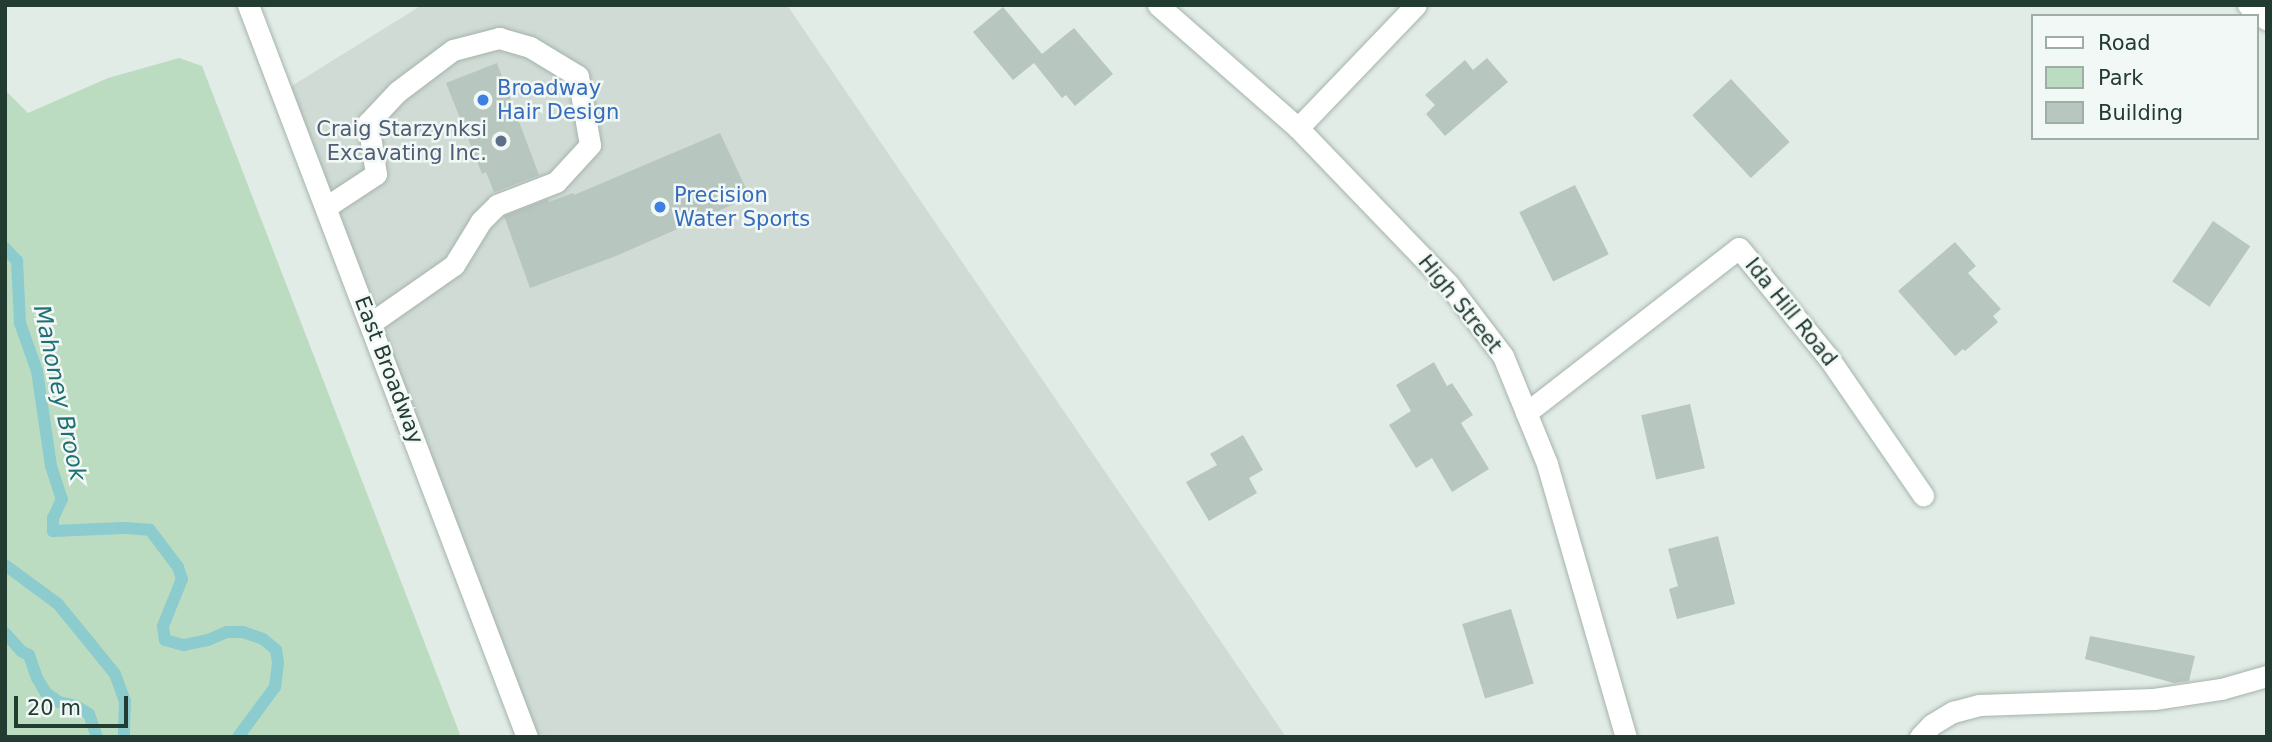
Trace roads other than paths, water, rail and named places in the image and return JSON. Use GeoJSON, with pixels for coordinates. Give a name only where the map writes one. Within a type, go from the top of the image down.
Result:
{"type":"FeatureCollection","features":[{"type":"Feature","properties":{"kind":"street","name":"East Broadway"},"geometry":{"type":"LineString","coordinates":[[248,5],[527,737]]}},
{"type":"Feature","properties":{"kind":"street","name":"High Street"},"geometry":{"type":"LineString","coordinates":[[1158,5],[1298,128],[1450,285],[1503,356],[1547,464],[1626,737]]}},
{"type":"Feature","properties":{"kind":"street"},"geometry":{"type":"LineString","coordinates":[[1298,128],[1416,5]]}},
{"type":"Feature","properties":{"kind":"street"},"geometry":{"type":"LineString","coordinates":[[2248,5],[2267,20]]}},
{"type":"Feature","properties":{"kind":"street"},"geometry":{"type":"LineString","coordinates":[[326,207],[376,174],[368,123],[397,92],[453,50],[499,38],[530,47],[578,76],[590,145],[556,182],[497,205],[481,221],[454,265],[371,323]]}},
{"type":"Feature","properties":{"kind":"street","name":"Ida Hill Road"},"geometry":{"type":"LineString","coordinates":[[1526,413],[1739,248],[1828,357],[1923,495]]}},
{"type":"Feature","properties":{"kind":"street"},"geometry":{"type":"LineString","coordinates":[[1920,737],[1931,725],[1953,712],[1979,705],[2154,699],[2221,689],[2267,676]]}},
{"type":"Feature","properties":{"kind":"waterway","name":"Mahoney Brook"},"geometry":{"type":"LineString","coordinates":[[5,248],[17,261],[20,323],[37,371],[51,466],[62,499],[53,518],[53,531],[124,528],[150,530],[178,567],[182,579],[163,626],[165,640],[184,645],[208,640],[227,632],[243,632],[263,639],[276,650],[278,663],[275,687],[238,737]]}},
{"type":"Feature","properties":{"kind":"waterway"},"geometry":{"type":"LineString","coordinates":[[5,565],[58,604],[115,674],[125,701],[124,737]]}},
{"type":"Feature","properties":{"kind":"waterway"},"geometry":{"type":"LineString","coordinates":[[5,633],[21,651],[29,655],[46,693],[59,702],[76,706],[89,714],[97,737]]}},
{"type":"Feature","properties":{"kind":"place","name":"Broadway Hair Design"},"geometry":{"type":"Point","coordinates":[483,100]}},
{"type":"Feature","properties":{"kind":"place","name":"Craig Starzynksi Excavating Inc."},"geometry":{"type":"Point","coordinates":[501,141]}},
{"type":"Feature","properties":{"kind":"place","name":"Precision Water Sports"},"geometry":{"type":"Point","coordinates":[660,207]}}]}
